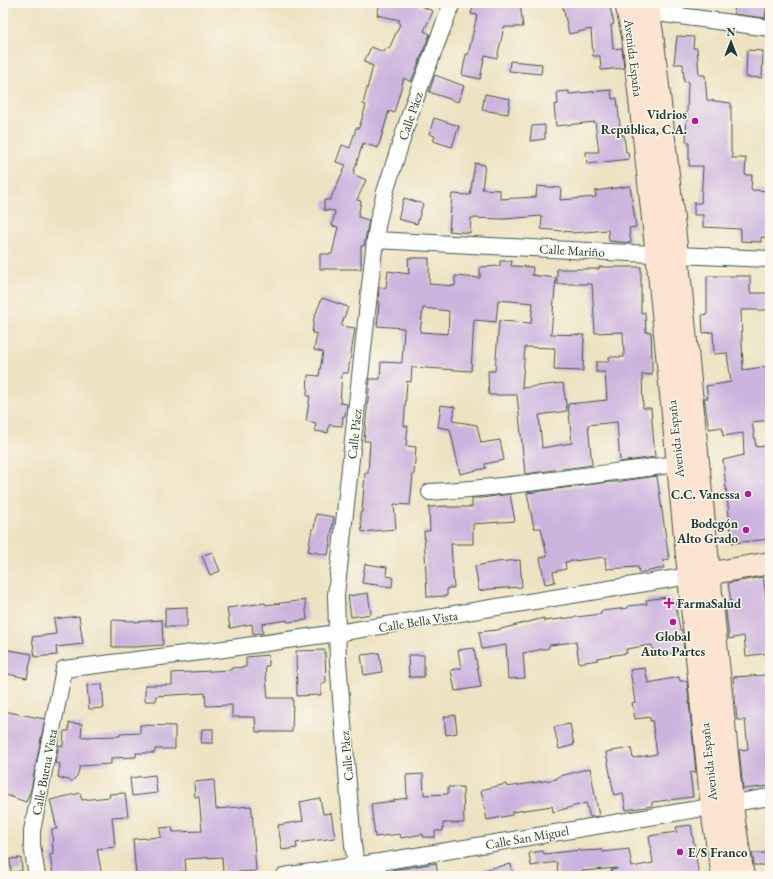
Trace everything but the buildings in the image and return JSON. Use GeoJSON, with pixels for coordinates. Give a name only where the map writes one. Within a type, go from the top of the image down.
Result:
{"type":"FeatureCollection","features":[{"type":"Feature","properties":{"kind":"main road","name":"Avenida España"},"geometry":{"type":"LineString","coordinates":[[626,3],[633,36],[667,255],[722,804],[723,876]]}},
{"type":"Feature","properties":{"kind":"main road","name":"Avenida España"},"geometry":{"type":"LineString","coordinates":[[648,8],[652,33],[667,255],[678,464],[699,575]]}},
{"type":"Feature","properties":{"kind":"main road","name":"Calle Bella Vista"},"geometry":{"type":"LineString","coordinates":[[699,575],[770,563]]}},
{"type":"Feature","properties":{"kind":"main road","name":"Avenida España"},"geometry":{"type":"LineString","coordinates":[[722,804],[734,822],[743,876]]}},
{"type":"Feature","properties":{"kind":"street","name":"Calle Páez"},"geometry":{"type":"LineString","coordinates":[[357,871],[351,821],[338,661],[336,595],[378,221],[385,192],[413,105],[452,3]]}},
{"type":"Feature","properties":{"kind":"street"},"geometry":{"type":"LineString","coordinates":[[648,8],[770,28]]}},
{"type":"Feature","properties":{"kind":"street","name":"Calle Mariño"},"geometry":{"type":"LineString","coordinates":[[375,240],[770,259]]}},
{"type":"Feature","properties":{"kind":"street"},"geometry":{"type":"LineString","coordinates":[[430,492],[509,485],[678,464]]}},
{"type":"Feature","properties":{"kind":"street","name":"Calle Bella Vista"},"geometry":{"type":"LineString","coordinates":[[64,669],[337,633],[699,575]]}},
{"type":"Feature","properties":{"kind":"street","name":"Calle Buena Vista"},"geometry":{"type":"LineString","coordinates":[[37,876],[32,845],[32,831],[64,669]]}},
{"type":"Feature","properties":{"kind":"street","name":"Calle San Miguel"},"geometry":{"type":"LineString","coordinates":[[284,876],[357,871],[770,796]]}},
{"type":"Feature","properties":{"kind":"place","name":"Vidrios República, C.A."},"geometry":{"type":"Point","coordinates":[695,121]}},
{"type":"Feature","properties":{"kind":"place","name":"C.C. Vanessa"},"geometry":{"type":"Point","coordinates":[748,494]}},
{"type":"Feature","properties":{"kind":"place","name":"Bodegón Alto Grado"},"geometry":{"type":"Point","coordinates":[746,530]}},
{"type":"Feature","properties":{"kind":"place","name":"FarmaSalud"},"geometry":{"type":"Point","coordinates":[669,603]}},
{"type":"Feature","properties":{"kind":"place","name":"Global Auto Partes"},"geometry":{"type":"Point","coordinates":[673,622]}},
{"type":"Feature","properties":{"kind":"place","name":"E/S Franco"},"geometry":{"type":"Point","coordinates":[680,852]}}]}
